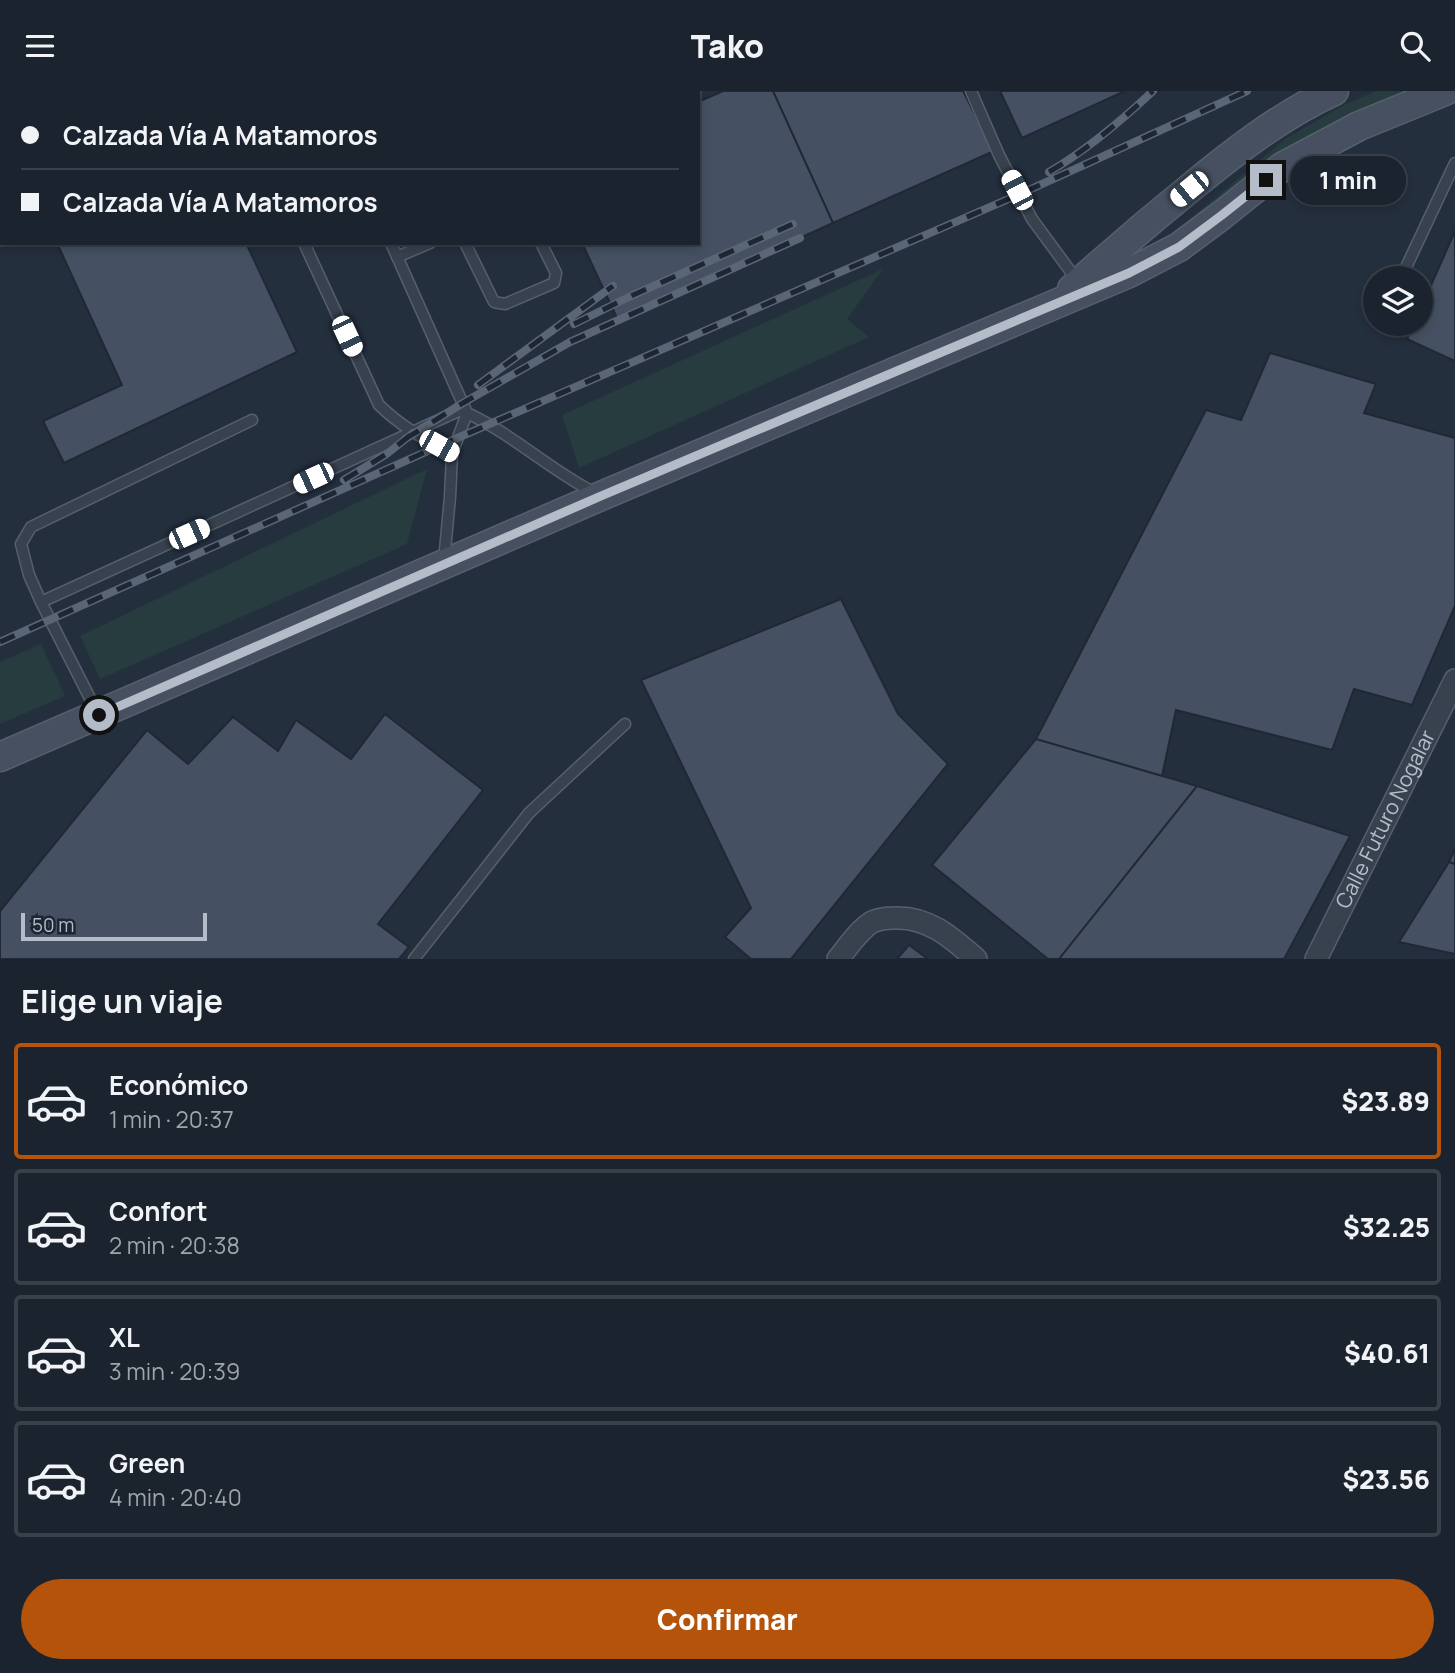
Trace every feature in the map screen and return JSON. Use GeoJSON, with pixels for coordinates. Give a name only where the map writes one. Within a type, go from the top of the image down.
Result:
{"type":"FeatureCollection","features":[{"type":"Feature","properties":{"kind":"street"},"geometry":{"type":"LineString","coordinates":[[0,757],[601,496],[1054,305],[1082,287],[1152,219],[1226,159],[1270,126],[1334,91]]}},
{"type":"Feature","properties":{"kind":"street"},"geometry":{"type":"LineString","coordinates":[[1082,287],[1129,273],[1179,247],[1282,167],[1359,126],[1445,91]]}},
{"type":"Feature","properties":{"kind":"street","name":"Calle Futuro Nogalar"},"geometry":{"type":"LineString","coordinates":[[1316,959],[1455,680]]}},
{"type":"Feature","properties":{"kind":"street"},"geometry":{"type":"LineString","coordinates":[[838,959],[864,928],[876,920],[907,918],[928,923],[953,939],[976,959]]}},
{"type":"Feature","properties":{"kind":"lane"},"geometry":{"type":"LineString","coordinates":[[971,91],[999,155],[1032,219],[1082,287]]}},
{"type":"Feature","properties":{"kind":"lane"},"geometry":{"type":"LineString","coordinates":[[1407,266],[1455,163]]}},
{"type":"Feature","properties":{"kind":"lane"},"geometry":{"type":"LineString","coordinates":[[305,245],[379,405],[412,432],[452,454]]}},
{"type":"Feature","properties":{"kind":"lane"},"geometry":{"type":"LineString","coordinates":[[392,245],[466,411],[490,424],[572,481],[601,496]]}},
{"type":"Feature","properties":{"kind":"lane"},"geometry":{"type":"LineString","coordinates":[[397,257],[425,245]]}},
{"type":"Feature","properties":{"kind":"lane"},"geometry":{"type":"LineString","coordinates":[[466,245],[494,302],[505,304],[554,283],[556,273],[542,245]]}},
{"type":"Feature","properties":{"kind":"lane"},"geometry":{"type":"LineString","coordinates":[[41,602],[412,432],[466,411]]}},
{"type":"Feature","properties":{"kind":"lane"},"geometry":{"type":"LineString","coordinates":[[443,565],[452,454],[466,411]]}},
{"type":"Feature","properties":{"kind":"lane"},"geometry":{"type":"LineString","coordinates":[[99,715],[41,602],[29,575],[21,544],[31,527],[252,420]]}},
{"type":"Feature","properties":{"kind":"lane"},"geometry":{"type":"LineString","coordinates":[[414,959],[529,813],[625,724]]}},
{"type":"Feature","properties":{"kind":"green space"},"geometry":{"type":"Polygon","coordinates":[[[1376,91],[1425,91],[1151,252],[1285,139],[1344,105],[1376,91]]]}},
{"type":"Feature","properties":{"kind":"green space"},"geometry":{"type":"Polygon","coordinates":[[[883,269],[847,319],[869,337],[579,468],[562,415],[883,269]]]}},
{"type":"Feature","properties":{"kind":"green space"},"geometry":{"type":"Polygon","coordinates":[[[427,469],[407,544],[100,679],[80,636],[427,469]]]}},
{"type":"Feature","properties":{"kind":"green space"},"geometry":{"type":"Polygon","coordinates":[[[41,644],[65,696],[0,724],[0,662],[41,644]]]}},
{"type":"Feature","properties":{"kind":"building"},"geometry":{"type":"Polygon","coordinates":[[[723,91],[773,91],[833,223],[618,320],[583,245],[700,245],[700,101],[723,91]]]}},
{"type":"Feature","properties":{"kind":"building"},"geometry":{"type":"Polygon","coordinates":[[[773,91],[963,91],[994,151],[833,223],[773,91]]]}},
{"type":"Feature","properties":{"kind":"building"},"geometry":{"type":"Polygon","coordinates":[[[1000,91],[1125,91],[1022,138],[1000,91]]]}},
{"type":"Feature","properties":{"kind":"building"},"geometry":{"type":"Polygon","coordinates":[[[1455,231],[1455,361],[1407,339],[1408,336],[1433,336],[1433,281],[1455,231]]]}},
{"type":"Feature","properties":{"kind":"building"},"geometry":{"type":"Polygon","coordinates":[[[58,245],[247,245],[297,352],[64,463],[43,421],[122,385],[58,245]]]}},
{"type":"Feature","properties":{"kind":"building"},"geometry":{"type":"Polygon","coordinates":[[[1270,353],[1376,384],[1364,413],[1455,438],[1455,606],[1412,705],[1354,689],[1332,750],[1176,710],[1162,776],[1036,739],[1206,410],[1241,420],[1270,353]]]}},
{"type":"Feature","properties":{"kind":"building"},"geometry":{"type":"Polygon","coordinates":[[[841,599],[898,714],[948,764],[791,959],[751,959],[725,937],[751,908],[641,680],[841,599]]]}},
{"type":"Feature","properties":{"kind":"building"},"geometry":{"type":"Polygon","coordinates":[[[385,714],[483,790],[378,924],[409,947],[399,959],[0,959],[0,911],[147,730],[188,764],[233,717],[278,751],[296,720],[351,759],[385,714]]]}},
{"type":"Feature","properties":{"kind":"building"},"geometry":{"type":"Polygon","coordinates":[[[1036,739],[1197,786],[1059,959],[1048,959],[932,865],[1036,739]]]}},
{"type":"Feature","properties":{"kind":"building"},"geometry":{"type":"Polygon","coordinates":[[[1197,786],[1350,836],[1284,959],[1059,959],[1197,786]]]}},
{"type":"Feature","properties":{"kind":"building"},"geometry":{"type":"Polygon","coordinates":[[[1455,849],[1455,864],[1449,862],[1455,849]]]}},
{"type":"Feature","properties":{"kind":"building"},"geometry":{"type":"Polygon","coordinates":[[[1449,862],[1455,864],[1455,954],[1399,942],[1449,862]]]}},
{"type":"Feature","properties":{"kind":"building"},"geometry":{"type":"Polygon","coordinates":[[[909,945],[928,959],[897,959],[909,945]]]}},
{"type":"Feature","properties":{"kind":"railway"},"geometry":{"type":"LineString","coordinates":[[1049,172],[1103,134],[1153,91]]}},
{"type":"Feature","properties":{"kind":"railway"},"geometry":{"type":"LineString","coordinates":[[0,642],[439,446],[1020,194],[1247,91]]}},
{"type":"Feature","properties":{"kind":"railway"},"geometry":{"type":"LineString","coordinates":[[574,324],[793,224]]}},
{"type":"Feature","properties":{"kind":"railway"},"geometry":{"type":"LineString","coordinates":[[405,439],[570,342],[800,238]]}},
{"type":"Feature","properties":{"kind":"railway"},"geometry":{"type":"LineString","coordinates":[[478,385],[613,286]]}},
{"type":"Feature","properties":{"kind":"railway"},"geometry":{"type":"LineString","coordinates":[[344,480],[388,453],[413,433]]}},
{"type":"Feature","properties":{"kind":"route"},"geometry":{"type":"LineString","coordinates":[[99,715],[601,496],[1129,273],[1179,247],[1266,180]]}}]}
